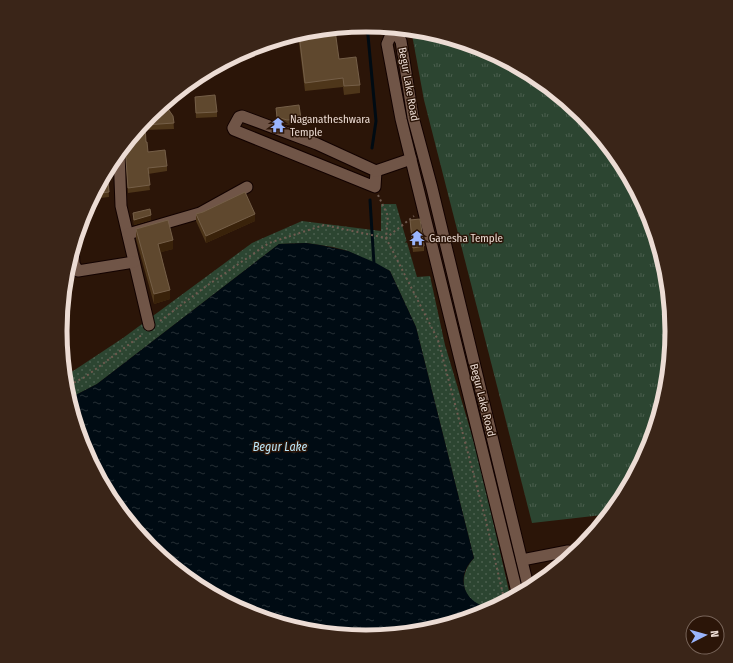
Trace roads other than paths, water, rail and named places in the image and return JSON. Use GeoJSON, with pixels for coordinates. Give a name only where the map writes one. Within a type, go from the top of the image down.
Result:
{"type":"FeatureCollection","features":[{"type":"Feature","properties":{"kind":"main road","name":"Begur Lake Road"},"geometry":{"type":"LineString","coordinates":[[391,34],[387,44],[401,119],[517,591]]}},
{"type":"Feature","properties":{"kind":"main road","name":"Begur Lake Road"},"geometry":{"type":"LineString","coordinates":[[396,34],[401,41],[413,117],[432,188],[528,584]]}},
{"type":"Feature","properties":{"kind":"main road"},"geometry":{"type":"LineString","coordinates":[[376,171],[375,187],[234,130],[233,128],[242,116],[317,144],[376,171],[411,159]]}},
{"type":"Feature","properties":{"kind":"main road"},"geometry":{"type":"LineString","coordinates":[[119,162],[121,206],[151,327]]}},
{"type":"Feature","properties":{"kind":"main road"},"geometry":{"type":"LineString","coordinates":[[128,234],[200,213],[247,187]]}},
{"type":"Feature","properties":{"kind":"main road"},"geometry":{"type":"LineString","coordinates":[[419,190],[432,188]]}},
{"type":"Feature","properties":{"kind":"main road"},"geometry":{"type":"LineString","coordinates":[[75,265],[78,271],[134,262]]}},
{"type":"Feature","properties":{"kind":"main road"},"geometry":{"type":"LineString","coordinates":[[465,379],[478,376]]}},
{"type":"Feature","properties":{"kind":"main road"},"geometry":{"type":"LineString","coordinates":[[522,560],[570,551]]}},
{"type":"Feature","properties":{"kind":"water","name":"Begur Lake"},"geometry":{"type":"Polygon","coordinates":[[[306,243],[348,251],[376,263],[390,271],[416,327],[474,558],[468,565],[465,572],[464,587],[471,599],[485,606],[444,621],[425,625],[366,631],[308,625],[270,615],[217,591],[200,581],[169,557],[141,529],[117,498],[107,481],[83,428],[74,396],[97,384],[279,244],[306,243]]]}},
{"type":"Feature","properties":{"kind":"waterway"},"geometry":{"type":"LineString","coordinates":[[368,32],[376,121],[372,148]]}},
{"type":"Feature","properties":{"kind":"waterway"},"geometry":{"type":"LineString","coordinates":[[370,200],[374,264]]}},
{"type":"Feature","properties":{"kind":"place","name":"Naganatheshwara Temple"},"geometry":{"type":"Point","coordinates":[278,125]}},
{"type":"Feature","properties":{"kind":"place","name":"Ganesha Temple"},"geometry":{"type":"Point","coordinates":[417,238]}}]}
